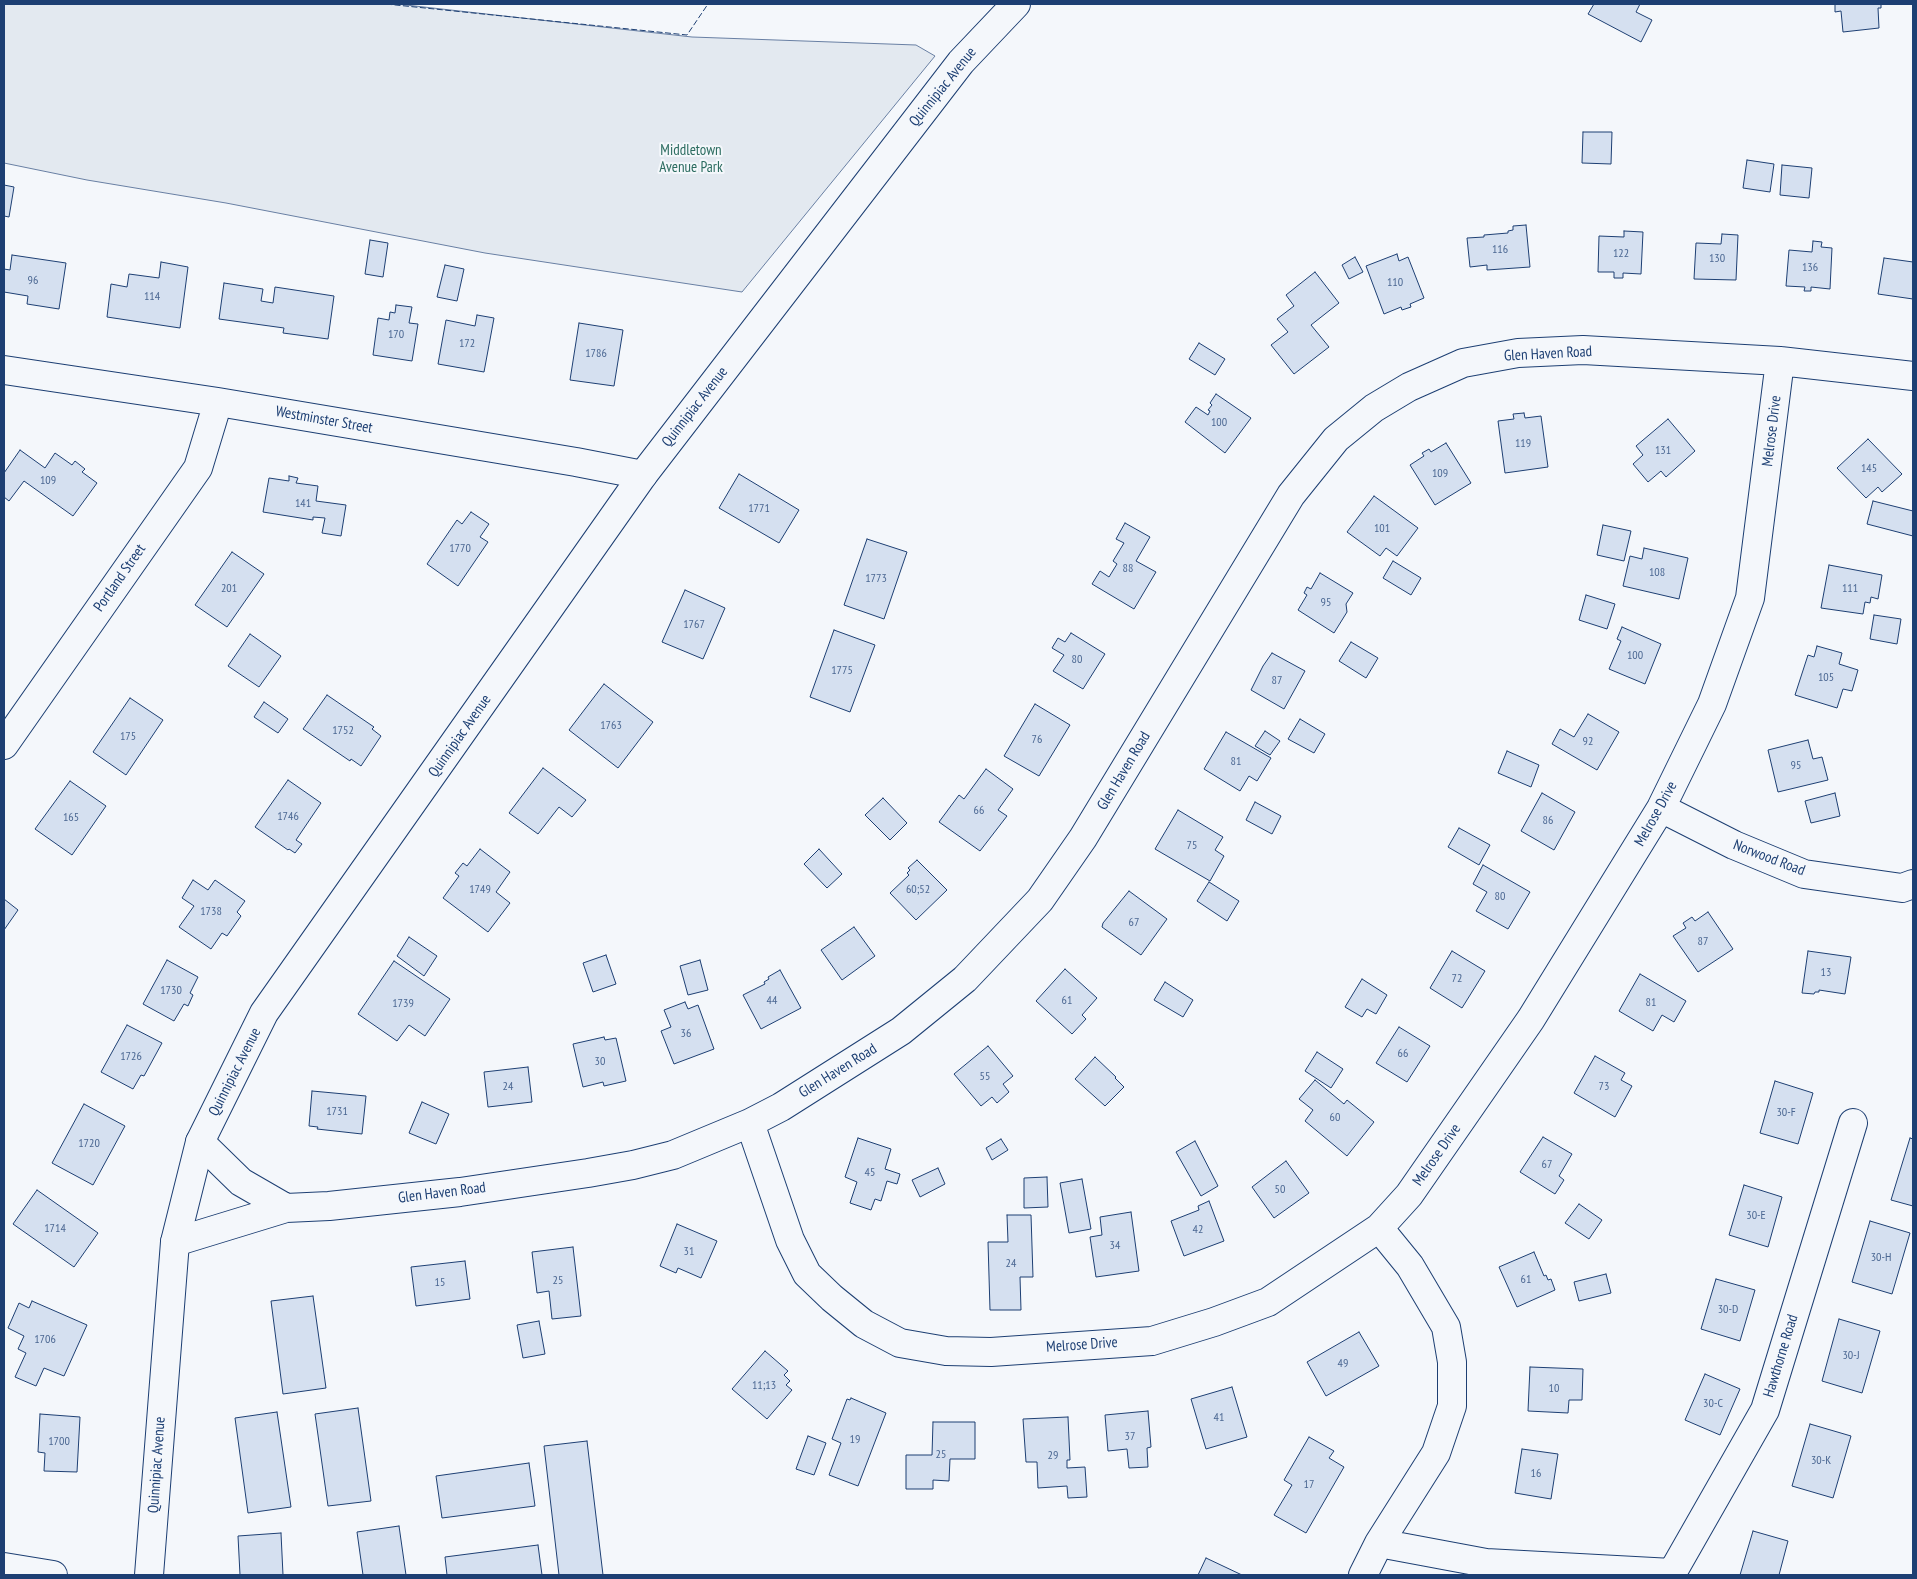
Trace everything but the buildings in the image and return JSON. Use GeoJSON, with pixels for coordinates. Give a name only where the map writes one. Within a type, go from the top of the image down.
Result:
{"type":"FeatureCollection","features":[{"type":"Feature","properties":{"kind":"street","name":"Quinnipiac Avenue"},"geometry":{"type":"LineString","coordinates":[[149,1575],[174,1242],[200,1142],[264,1013],[643,476],[961,62],[1016,4]]}},
{"type":"Feature","properties":{"kind":"street","name":"Glen Haven Road"},"geometry":{"type":"LineString","coordinates":[[174,1242],[286,1208],[329,1206],[460,1192],[624,1166],[672,1155],[750,1123],[780,1107],[901,1031],[965,979],[1040,900],[1088,830],[1291,495],[1336,439],[1374,408],[1409,387],[1463,363],[1518,353],[1583,350],[1780,361],[1913,376]]}},
{"type":"Feature","properties":{"kind":"street","name":"Melrose Drive"},"geometry":{"type":"LineString","coordinates":[[750,1123],[790,1240],[808,1274],[832,1298],[864,1324],[900,1343],[946,1352],[991,1352],[1152,1340],[1214,1322],[1268,1302],[1379,1228],[1409,1195],[1531,1019],[1661,808],[1712,704],[1750,598],[1780,361]]}},
{"type":"Feature","properties":{"kind":"street","name":"Westminster Street"},"geometry":{"type":"LineString","coordinates":[[4,370],[218,402],[576,462],[643,476]]}},
{"type":"Feature","properties":{"kind":"street","name":"Portland Street"},"geometry":{"type":"LineString","coordinates":[[4,745],[198,468],[218,402]]}},
{"type":"Feature","properties":{"kind":"street","name":"Norwood Road"},"geometry":{"type":"LineString","coordinates":[[1661,808],[1734,845],[1804,874],[1902,888],[1913,884]]}},
{"type":"Feature","properties":{"kind":"street","name":"Hawthorne Road"},"geometry":{"type":"LineString","coordinates":[[1379,1543],[1486,1564],[1672,1574],[1765,1410],[1853,1122]]}},
{"type":"Feature","properties":{"kind":"street"},"geometry":{"type":"LineString","coordinates":[[200,1142],[240,1182],[286,1208]]}},
{"type":"Feature","properties":{"kind":"street"},"geometry":{"type":"LineString","coordinates":[[1363,1575],[1379,1543],[1436,1453],[1452,1406],[1452,1362],[1446,1328],[1410,1266],[1379,1228]]}},
{"type":"Feature","properties":{"kind":"street"},"geometry":{"type":"LineString","coordinates":[[4,1568],[53,1575]]}},
{"type":"Feature","properties":{"kind":"green space","name":"Middletown Avenue Park"},"geometry":{"type":"Polygon","coordinates":[[[4,4],[397,4],[692,37],[916,45],[935,56],[742,292],[485,253],[226,203],[87,180],[4,163],[4,4]]]}},
{"type":"Feature","properties":{"kind":"fence"},"geometry":{"type":"LineString","coordinates":[[386,4],[687,35],[708,4]]}}]}
